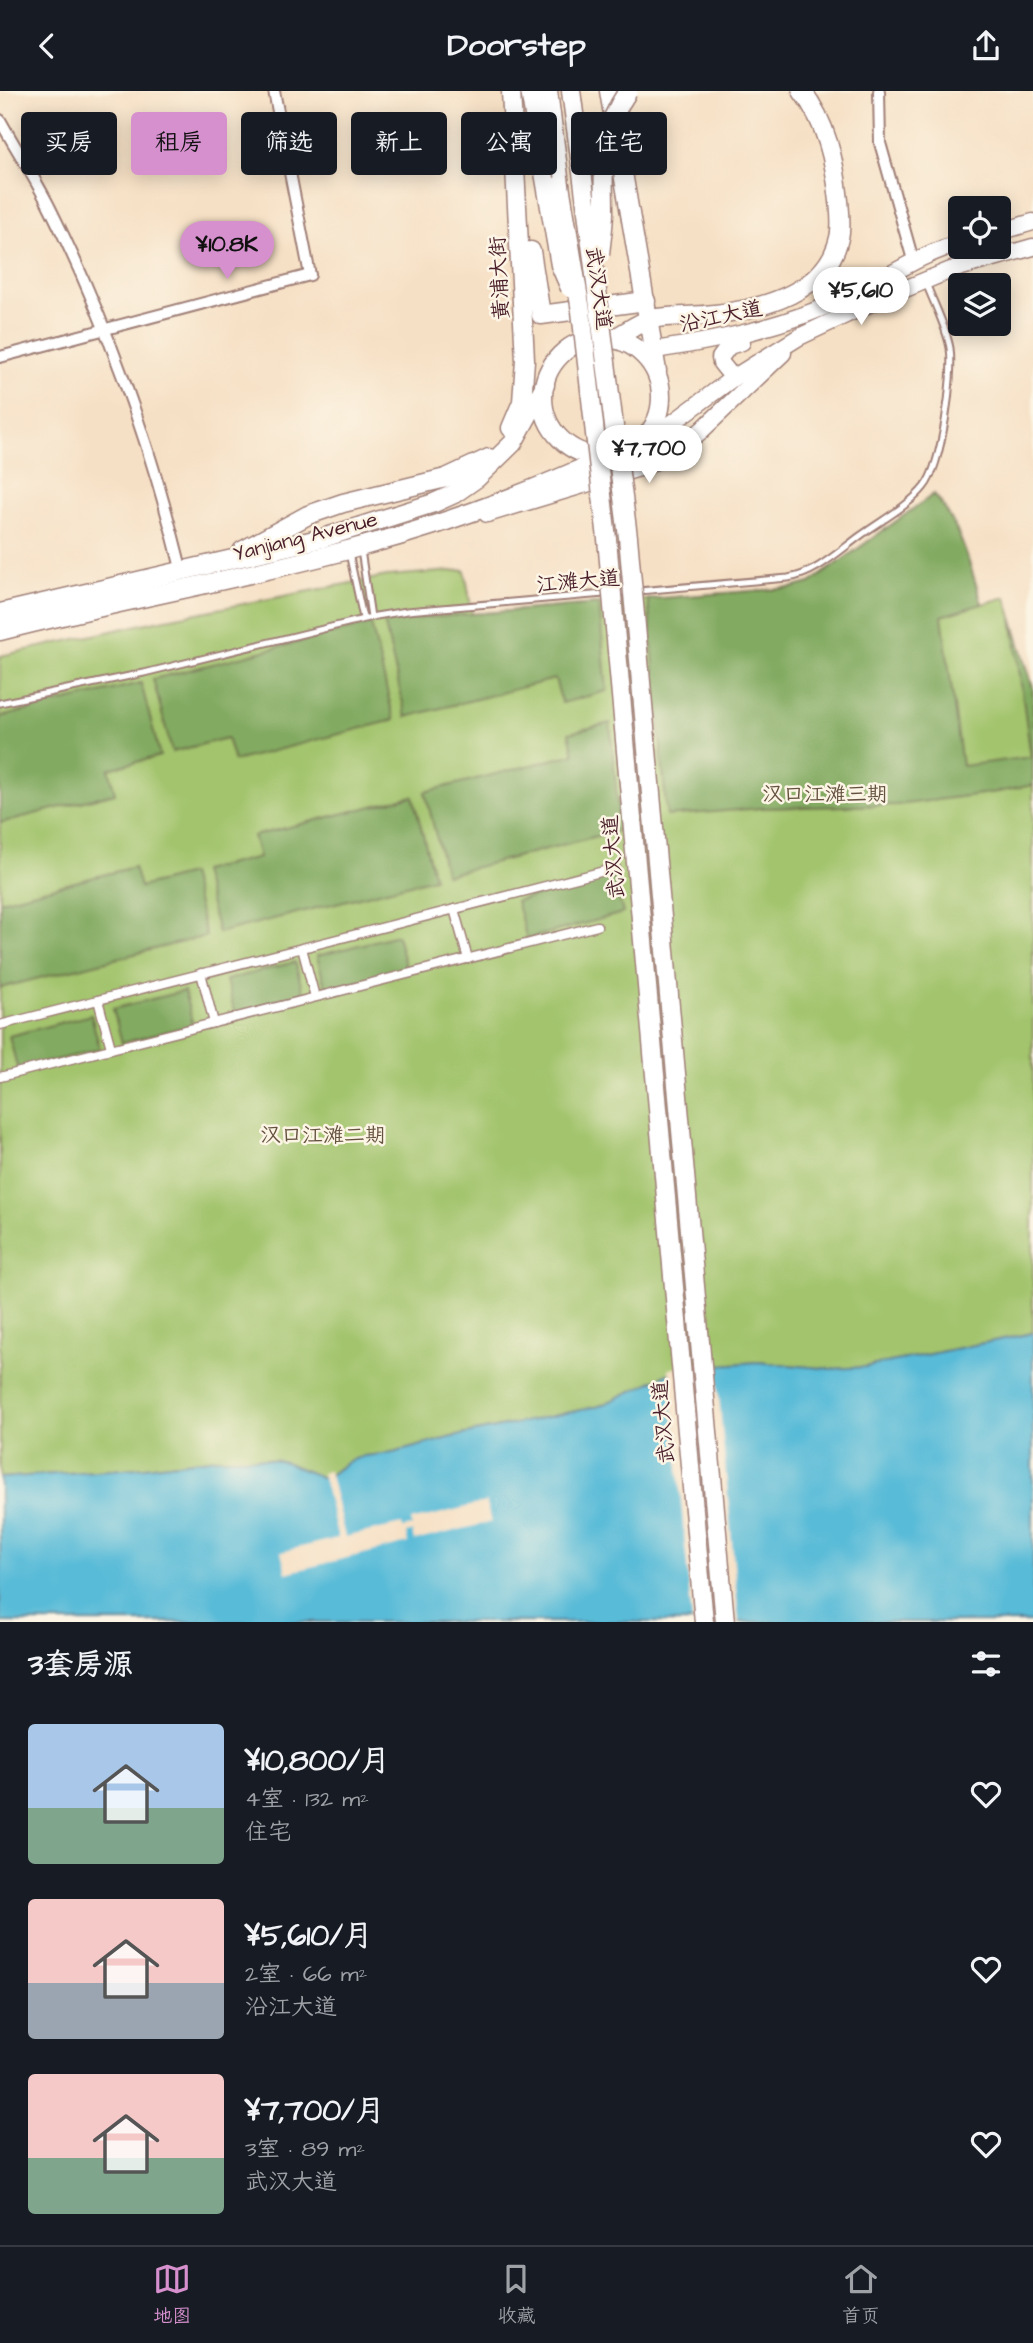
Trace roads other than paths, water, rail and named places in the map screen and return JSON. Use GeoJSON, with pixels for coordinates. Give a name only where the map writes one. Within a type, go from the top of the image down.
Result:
{"type":"FeatureCollection","features":[{"type":"Feature","properties":{"kind":"main road","name":"黄浦大街"},"geometry":{"type":"LineString","coordinates":[[494,455],[519,411],[525,384],[524,300],[511,91]]}},
{"type":"Feature","properties":{"kind":"main road"},"geometry":{"type":"LineString","coordinates":[[530,91],[560,265],[581,311]]}},
{"type":"Feature","properties":{"kind":"main road","name":"武汉大道"},"geometry":{"type":"LineString","coordinates":[[548,91],[581,311],[607,539],[704,1622]]}},
{"type":"Feature","properties":{"kind":"main road","name":"武汉大道"},"geometry":{"type":"LineString","coordinates":[[572,91],[628,537],[725,1622]]}},
{"type":"Feature","properties":{"kind":"main road"},"geometry":{"type":"LineString","coordinates":[[609,91],[649,320],[648,351],[658,378],[661,398],[653,427],[640,443]]}},
{"type":"Feature","properties":{"kind":"main road"},"geometry":{"type":"LineString","coordinates":[[596,283],[605,215],[604,144],[610,122],[628,91]]}},
{"type":"Feature","properties":{"kind":"main road"},"geometry":{"type":"LineString","coordinates":[[613,339],[649,320],[726,313],[772,302],[807,285],[823,270],[835,250],[840,232],[837,182],[824,128],[814,107],[802,91]]}},
{"type":"Feature","properties":{"kind":"main road"},"geometry":{"type":"LineString","coordinates":[[518,204],[527,226],[541,315],[646,301]]}},
{"type":"Feature","properties":{"kind":"main road"},"geometry":{"type":"LineString","coordinates":[[1011,228],[1033,222]]}},
{"type":"Feature","properties":{"kind":"main road"},"geometry":{"type":"LineString","coordinates":[[648,351],[613,339],[593,338],[565,351],[552,366],[543,396],[547,416],[557,434],[572,447],[591,455],[612,455],[631,448],[659,433],[733,378],[799,337],[951,270],[1033,247]]}},
{"type":"Feature","properties":{"kind":"main road","name":"沿江大道"},"geometry":{"type":"LineString","coordinates":[[648,351],[699,344],[777,325],[855,293],[914,260],[948,248]]}},
{"type":"Feature","properties":{"kind":"main road"},"geometry":{"type":"LineString","coordinates":[[733,378],[721,363],[723,352],[733,344],[763,339],[777,325]]}},
{"type":"Feature","properties":{"kind":"main road"},"geometry":{"type":"LineString","coordinates":[[440,524],[512,507],[646,466],[684,445],[713,422],[799,337]]}},
{"type":"Feature","properties":{"kind":"main road","name":"Yanjiang Avenue"},"geometry":{"type":"LineString","coordinates":[[0,613],[340,534],[434,503],[471,483],[513,443],[545,385]]}},
{"type":"Feature","properties":{"kind":"main road"},"geometry":{"type":"LineString","coordinates":[[222,562],[308,515],[343,503],[446,478],[513,443]]}},
{"type":"Feature","properties":{"kind":"main road","name":"Yanjiang Avenue"},"geometry":{"type":"LineString","coordinates":[[0,631],[188,589],[440,524],[612,455]]}},
{"type":"Feature","properties":{"kind":"street"},"geometry":{"type":"LineString","coordinates":[[0,358],[310,275],[274,91]]}},
{"type":"Feature","properties":{"kind":"street"},"geometry":{"type":"LineString","coordinates":[[879,91],[880,143],[914,260]]}},
{"type":"Feature","properties":{"kind":"street"},"geometry":{"type":"LineString","coordinates":[[0,120],[50,207],[105,330],[144,435],[182,572]]}},
{"type":"Feature","properties":{"kind":"street"},"geometry":{"type":"LineString","coordinates":[[0,1025],[616,867]]}},
{"type":"Feature","properties":{"kind":"street"},"geometry":{"type":"LineString","coordinates":[[454,909],[468,959]]}},
{"type":"Feature","properties":{"kind":"street"},"geometry":{"type":"LineString","coordinates":[[0,1077],[597,926]]}},
{"type":"Feature","properties":{"kind":"street"},"geometry":{"type":"LineString","coordinates":[[302,948],[316,997]]}},
{"type":"Feature","properties":{"kind":"street"},"geometry":{"type":"LineString","coordinates":[[201,973],[214,1023]]}},
{"type":"Feature","properties":{"kind":"street"},"geometry":{"type":"LineString","coordinates":[[98,1000],[111,1048]]}},
{"type":"Feature","properties":{"kind":"lane","name":"江滩大道"},"geometry":{"type":"LineString","coordinates":[[0,703],[144,673],[363,618],[407,611],[788,578],[809,572],[904,504],[923,489],[928,480],[946,411],[951,364],[948,338],[925,280]]}},
{"type":"Feature","properties":{"kind":"lane"},"geometry":{"type":"LineString","coordinates":[[354,548],[371,617]]}},
{"type":"Feature","properties":{"kind":"lane"},"geometry":{"type":"LineString","coordinates":[[354,548],[363,618]]}},
{"type":"Feature","properties":{"kind":"water"},"geometry":{"type":"Polygon","coordinates":[[[1033,1333],[1033,1622],[0,1622],[0,1478],[137,1468],[218,1458],[257,1458],[285,1462],[320,1477],[327,1477],[349,1461],[364,1456],[393,1453],[452,1437],[600,1406],[670,1373],[695,1367],[757,1362],[831,1369],[866,1367],[1033,1333]]]}},
{"type":"Feature","properties":{"kind":"park label","name":"汉口江滩三期"},"geometry":{"type":"Point","coordinates":[825,794]}},
{"type":"Feature","properties":{"kind":"park label","name":"汉口江滩二期"},"geometry":{"type":"Point","coordinates":[323,1135]}}]}
